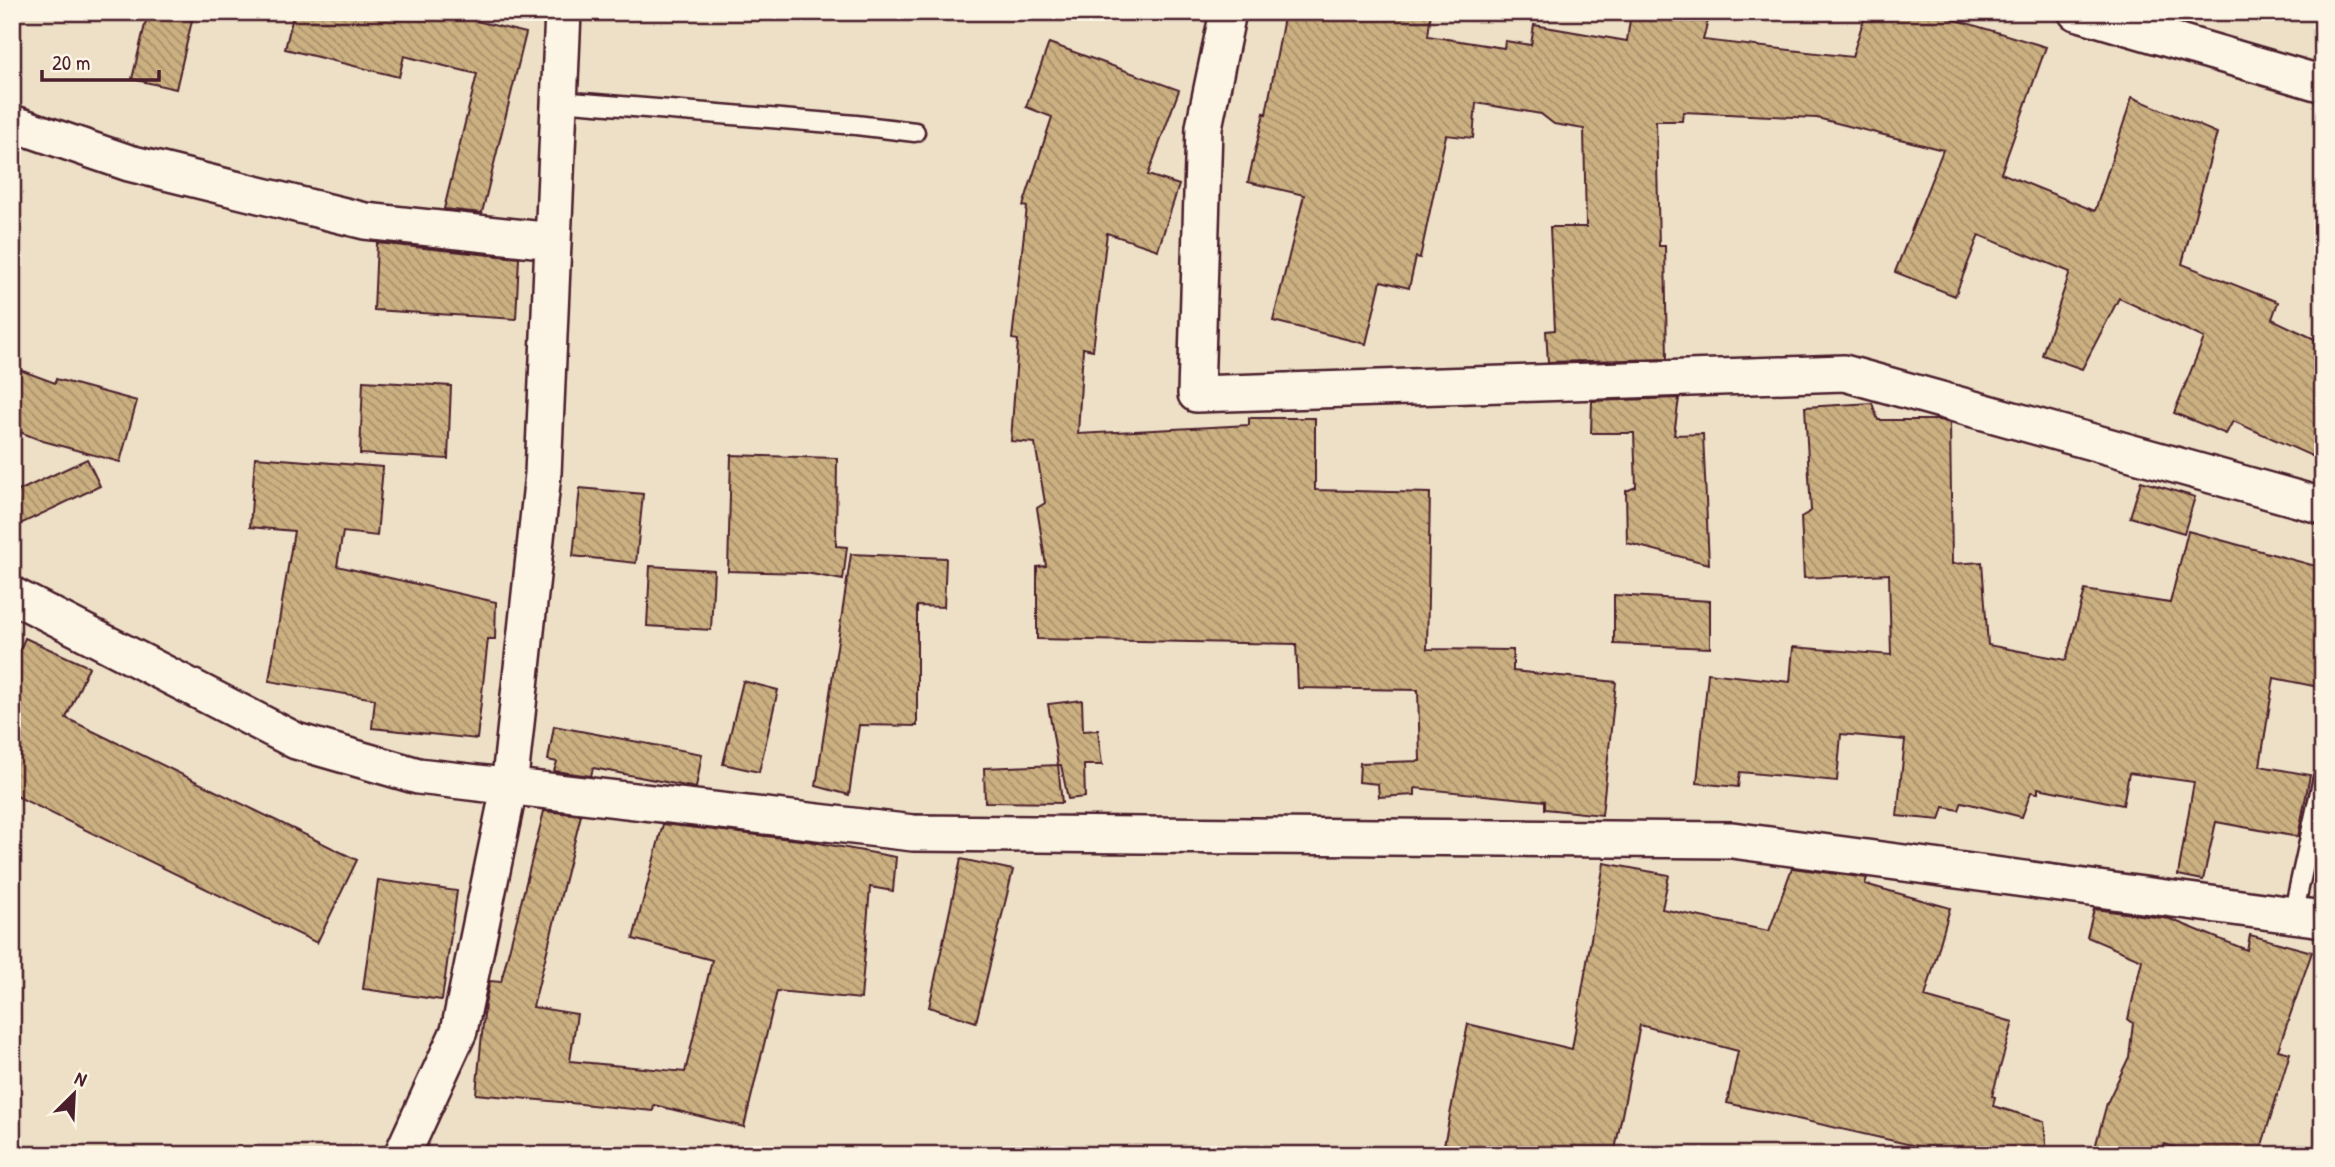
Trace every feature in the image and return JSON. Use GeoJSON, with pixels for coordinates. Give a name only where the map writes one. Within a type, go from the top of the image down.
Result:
{"type":"FeatureCollection","features":[{"type":"Feature","properties":{"kind":"street"},"geometry":{"type":"LineString","coordinates":[[402,1155],[459,1031],[509,788],[543,474],[563,12]]}},
{"type":"Feature","properties":{"kind":"street"},"geometry":{"type":"LineString","coordinates":[[1228,12],[1204,127],[1196,394],[1844,373],[2323,506]]}},
{"type":"Feature","properties":{"kind":"street"},"geometry":{"type":"LineString","coordinates":[[2076,12],[2323,84]]}},
{"type":"Feature","properties":{"kind":"street"},"geometry":{"type":"LineString","coordinates":[[12,123],[129,163],[365,221],[553,242]]}},
{"type":"Feature","properties":{"kind":"street"},"geometry":{"type":"LineString","coordinates":[[12,595],[296,741],[418,776],[913,833],[1732,840],[2308,917]]}},
{"type":"Feature","properties":{"kind":"lane"},"geometry":{"type":"LineString","coordinates":[[559,101],[915,132]]}},
{"type":"Feature","properties":{"kind":"lane"},"geometry":{"type":"LineString","coordinates":[[2308,917],[2323,778]]}},
{"type":"Feature","properties":{"kind":"building"},"geometry":{"type":"Polygon","coordinates":[[[148,12],[194,12],[176,89],[132,79],[148,12]]]}},
{"type":"Feature","properties":{"kind":"building"},"geometry":{"type":"Polygon","coordinates":[[[294,12],[439,12],[526,33],[482,213],[444,209],[477,74],[404,56],[399,77],[285,49],[294,12]]]}},
{"type":"Feature","properties":{"kind":"building"},"geometry":{"type":"Polygon","coordinates":[[[1285,12],[1431,12],[1428,36],[1504,48],[1505,41],[1531,45],[1534,25],[1627,41],[1631,12],[1710,12],[1703,40],[1852,57],[1866,12],[1930,12],[2046,47],[2001,173],[2095,211],[2132,97],[2217,133],[2182,264],[2278,302],[2272,319],[2323,343],[2323,461],[2233,421],[2226,434],[2174,413],[2204,338],[2119,298],[2082,369],[2042,355],[2070,272],[1979,235],[1955,296],[1895,272],[1943,150],[1817,118],[1683,112],[1682,121],[1656,121],[1659,246],[1665,246],[1667,359],[1548,362],[1546,331],[1555,330],[1550,227],[1586,227],[1584,129],[1554,124],[1541,114],[1476,103],[1473,138],[1446,135],[1420,258],[1416,257],[1409,288],[1381,281],[1366,344],[1273,321],[1304,195],[1248,182],[1264,113],[1266,114],[1285,12]]]}},
{"type":"Feature","properties":{"kind":"building"},"geometry":{"type":"Polygon","coordinates":[[[1049,43],[1179,90],[1148,175],[1179,185],[1158,250],[1107,233],[1093,350],[1083,348],[1078,434],[1249,425],[1249,418],[1315,418],[1315,490],[1430,493],[1427,649],[1513,650],[1513,671],[1616,682],[1602,815],[1545,809],[1545,801],[1415,788],[1415,795],[1379,797],[1378,784],[1359,782],[1360,763],[1420,761],[1418,690],[1298,688],[1296,644],[1037,639],[1037,567],[1046,566],[1037,508],[1045,503],[1035,443],[1011,441],[1018,340],[1012,339],[1027,207],[1023,206],[1052,117],[1026,107],[1049,43]]]}},
{"type":"Feature","properties":{"kind":"building"},"geometry":{"type":"Polygon","coordinates":[[[377,243],[519,258],[516,319],[374,310],[377,243]]]}},
{"type":"Feature","properties":{"kind":"building"},"geometry":{"type":"Polygon","coordinates":[[[12,367],[55,383],[56,379],[137,401],[120,462],[43,441],[12,429],[12,367]]]}},
{"type":"Feature","properties":{"kind":"building"},"geometry":{"type":"Polygon","coordinates":[[[363,381],[451,386],[448,459],[360,454],[363,381]]]}},
{"type":"Feature","properties":{"kind":"building"},"geometry":{"type":"Polygon","coordinates":[[[1679,398],[1674,435],[1703,434],[1709,564],[1627,543],[1626,491],[1636,487],[1634,433],[1591,433],[1592,401],[1679,398]]]}},
{"type":"Feature","properties":{"kind":"building"},"geometry":{"type":"Polygon","coordinates":[[[1872,403],[1878,420],[1939,420],[1950,423],[1952,564],[1982,562],[1988,645],[2066,660],[2085,590],[2170,603],[2188,531],[2323,568],[2323,688],[2274,678],[2260,766],[2310,775],[2298,837],[2216,822],[2203,880],[2178,875],[2194,782],[2129,773],[2123,805],[2038,788],[2038,793],[2031,792],[2022,817],[1962,802],[1959,810],[1944,807],[1940,820],[1897,816],[1905,740],[1841,734],[1837,781],[1740,772],[1738,787],[1697,783],[1708,673],[1790,682],[1793,647],[1891,655],[1889,574],[1804,578],[1801,517],[1811,511],[1805,407],[1872,403]]]}},
{"type":"Feature","properties":{"kind":"building"},"geometry":{"type":"Polygon","coordinates":[[[731,455],[837,458],[836,546],[847,547],[843,580],[806,573],[728,571],[731,455]]]}},
{"type":"Feature","properties":{"kind":"building"},"geometry":{"type":"Polygon","coordinates":[[[255,457],[383,467],[377,536],[343,532],[337,566],[496,602],[495,639],[488,639],[477,739],[372,728],[375,699],[269,681],[294,531],[250,527],[255,457]]]}},
{"type":"Feature","properties":{"kind":"building"},"geometry":{"type":"Polygon","coordinates":[[[87,459],[100,486],[12,528],[12,494],[87,459]]]}},
{"type":"Feature","properties":{"kind":"building"},"geometry":{"type":"Polygon","coordinates":[[[2141,481],[2195,497],[2184,533],[2130,517],[2141,481]]]}},
{"type":"Feature","properties":{"kind":"building"},"geometry":{"type":"Polygon","coordinates":[[[580,488],[643,494],[636,563],[573,556],[580,488]]]}},
{"type":"Feature","properties":{"kind":"building"},"geometry":{"type":"Polygon","coordinates":[[[851,554],[946,558],[944,607],[917,606],[917,726],[859,725],[849,795],[816,786],[851,554]]]}},
{"type":"Feature","properties":{"kind":"building"},"geometry":{"type":"Polygon","coordinates":[[[650,566],[714,570],[711,630],[647,626],[650,566]]]}},
{"type":"Feature","properties":{"kind":"building"},"geometry":{"type":"Polygon","coordinates":[[[1614,595],[1710,601],[1710,648],[1614,644],[1614,595]]]}},
{"type":"Feature","properties":{"kind":"building"},"geometry":{"type":"Polygon","coordinates":[[[25,638],[89,667],[66,718],[357,860],[317,943],[12,794],[12,667],[25,638]]]}},
{"type":"Feature","properties":{"kind":"building"},"geometry":{"type":"Polygon","coordinates":[[[743,681],[778,690],[759,772],[723,764],[743,681]]]}},
{"type":"Feature","properties":{"kind":"building"},"geometry":{"type":"Polygon","coordinates":[[[1082,700],[1083,731],[1098,730],[1102,765],[1084,765],[1085,797],[1068,799],[1061,765],[1058,765],[1048,704],[1082,700]]]}},
{"type":"Feature","properties":{"kind":"building"},"geometry":{"type":"Polygon","coordinates":[[[554,726],[702,754],[696,788],[593,768],[591,776],[554,771],[557,762],[548,760],[554,726]]]}},
{"type":"Feature","properties":{"kind":"building"},"geometry":{"type":"Polygon","coordinates":[[[1058,765],[1062,803],[985,802],[984,768],[1058,765]]]}},
{"type":"Feature","properties":{"kind":"building"},"geometry":{"type":"Polygon","coordinates":[[[544,811],[581,815],[533,1007],[577,1014],[570,1061],[685,1072],[712,960],[633,939],[663,824],[808,841],[896,857],[893,891],[870,887],[861,999],[777,991],[744,1127],[654,1105],[653,1111],[476,1094],[485,1004],[490,981],[501,982],[544,811]]]}},
{"type":"Feature","properties":{"kind":"building"},"geometry":{"type":"Polygon","coordinates":[[[961,859],[1013,870],[976,1022],[929,1007],[961,859]]]}},
{"type":"Feature","properties":{"kind":"building"},"geometry":{"type":"Polygon","coordinates":[[[1604,863],[1669,875],[1662,909],[1769,931],[1792,868],[1867,878],[1865,884],[1950,908],[1925,997],[2013,1022],[1992,1096],[1995,1097],[1993,1106],[2044,1121],[2047,1155],[1937,1155],[1938,1151],[1727,1103],[1738,1051],[1640,1025],[1614,1155],[1442,1155],[1468,1024],[1572,1049],[1604,863]]]}},
{"type":"Feature","properties":{"kind":"building"},"geometry":{"type":"Polygon","coordinates":[[[378,880],[457,891],[442,1000],[363,989],[378,880]]]}},
{"type":"Feature","properties":{"kind":"building"},"geometry":{"type":"Polygon","coordinates":[[[2094,909],[2170,919],[2247,950],[2250,935],[2312,952],[2278,1050],[2290,1053],[2259,1155],[2197,1155],[2165,1144],[2161,1155],[2093,1155],[2107,1103],[2129,1057],[2133,1023],[2128,1019],[2142,960],[2087,937],[2094,909]]]}}]}
